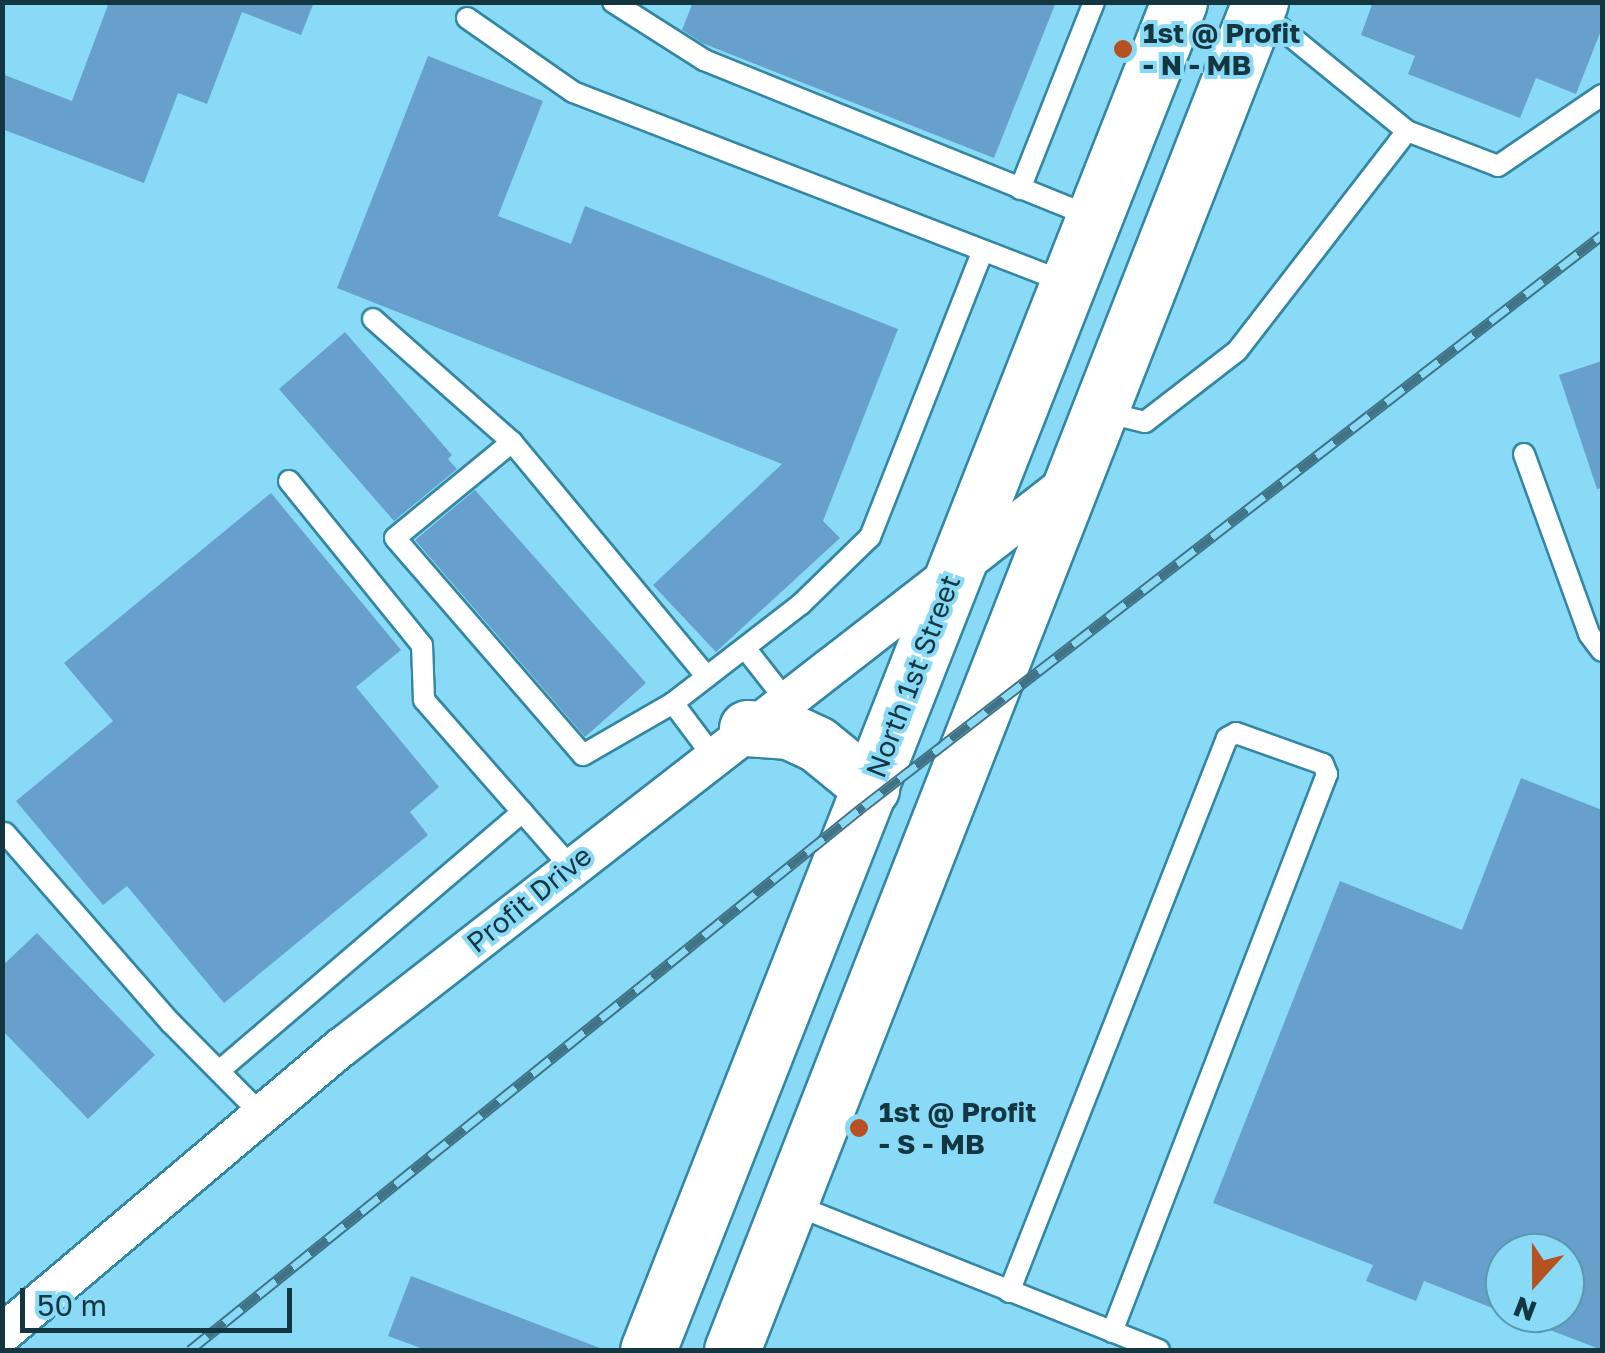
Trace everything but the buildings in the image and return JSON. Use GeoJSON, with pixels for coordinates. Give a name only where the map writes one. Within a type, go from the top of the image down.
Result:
{"type":"FeatureCollection","features":[{"type":"Feature","properties":{"kind":"main road","name":"North 1st Street"},"geometry":{"type":"LineString","coordinates":[[648,1350],[720,1177],[953,570],[1178,2]]}},
{"type":"Feature","properties":{"kind":"main road"},"geometry":{"type":"LineString","coordinates":[[732,1350],[1097,410],[1259,6]]}},
{"type":"Feature","properties":{"kind":"main road"},"geometry":{"type":"LineString","coordinates":[[748,727],[788,731],[817,744],[871,788]]}},
{"type":"Feature","properties":{"kind":"main road"},"geometry":{"type":"LineString","coordinates":[[720,1177],[790,1203]]}},
{"type":"Feature","properties":{"kind":"street","name":"Profit Drive"},"geometry":{"type":"LineString","coordinates":[[2,1334],[262,1115],[570,866],[1069,482]]}},
{"type":"Feature","properties":{"kind":"lane"},"geometry":{"type":"LineString","coordinates":[[613,2],[704,60],[1093,216]]}},
{"type":"Feature","properties":{"kind":"lane"},"geometry":{"type":"LineString","coordinates":[[1020,189],[1094,2]]}},
{"type":"Feature","properties":{"kind":"lane"},"geometry":{"type":"LineString","coordinates":[[1259,6],[1407,131],[1498,166],[1602,95]]}},
{"type":"Feature","properties":{"kind":"lane"},"geometry":{"type":"LineString","coordinates":[[467,18],[573,92],[1066,283]]}},
{"type":"Feature","properties":{"kind":"lane"},"geometry":{"type":"LineString","coordinates":[[1097,410],[1145,422],[1237,352],[1407,131]]}},
{"type":"Feature","properties":{"kind":"lane"},"geometry":{"type":"LineString","coordinates":[[512,442],[395,538],[583,755],[674,704],[801,604],[870,537],[982,252]]}},
{"type":"Feature","properties":{"kind":"lane"},"geometry":{"type":"LineString","coordinates":[[374,319],[512,442],[707,677]]}},
{"type":"Feature","properties":{"kind":"lane"},"geometry":{"type":"LineString","coordinates":[[1524,454],[1589,634],[1602,650]]}},
{"type":"Feature","properties":{"kind":"lane"},"geometry":{"type":"LineString","coordinates":[[290,481],[422,645],[424,700],[570,866]]}},
{"type":"Feature","properties":{"kind":"lane"},"geometry":{"type":"LineString","coordinates":[[674,704],[748,727],[745,648]]}},
{"type":"Feature","properties":{"kind":"lane"},"geometry":{"type":"LineString","coordinates":[[1009,1292],[1227,738],[1236,732],[1323,764],[1326,774],[1112,1332]]}},
{"type":"Feature","properties":{"kind":"lane"},"geometry":{"type":"LineString","coordinates":[[219,1071],[522,812]]}},
{"type":"Feature","properties":{"kind":"lane"},"geometry":{"type":"LineString","coordinates":[[6,833],[262,1115]]}},
{"type":"Feature","properties":{"kind":"lane"},"geometry":{"type":"LineString","coordinates":[[790,1203],[1159,1350]]}},
{"type":"Feature","properties":{"kind":"railway"},"geometry":{"type":"LineString","coordinates":[[190,1350],[864,806],[1602,235]]}},
{"type":"Feature","properties":{"kind":"place","name":"1st @ Profit - N - MB"},"geometry":{"type":"Point","coordinates":[1123,49]}},
{"type":"Feature","properties":{"kind":"place","name":"1st @ Profit - S - MB"},"geometry":{"type":"Point","coordinates":[859,1128]}}]}
